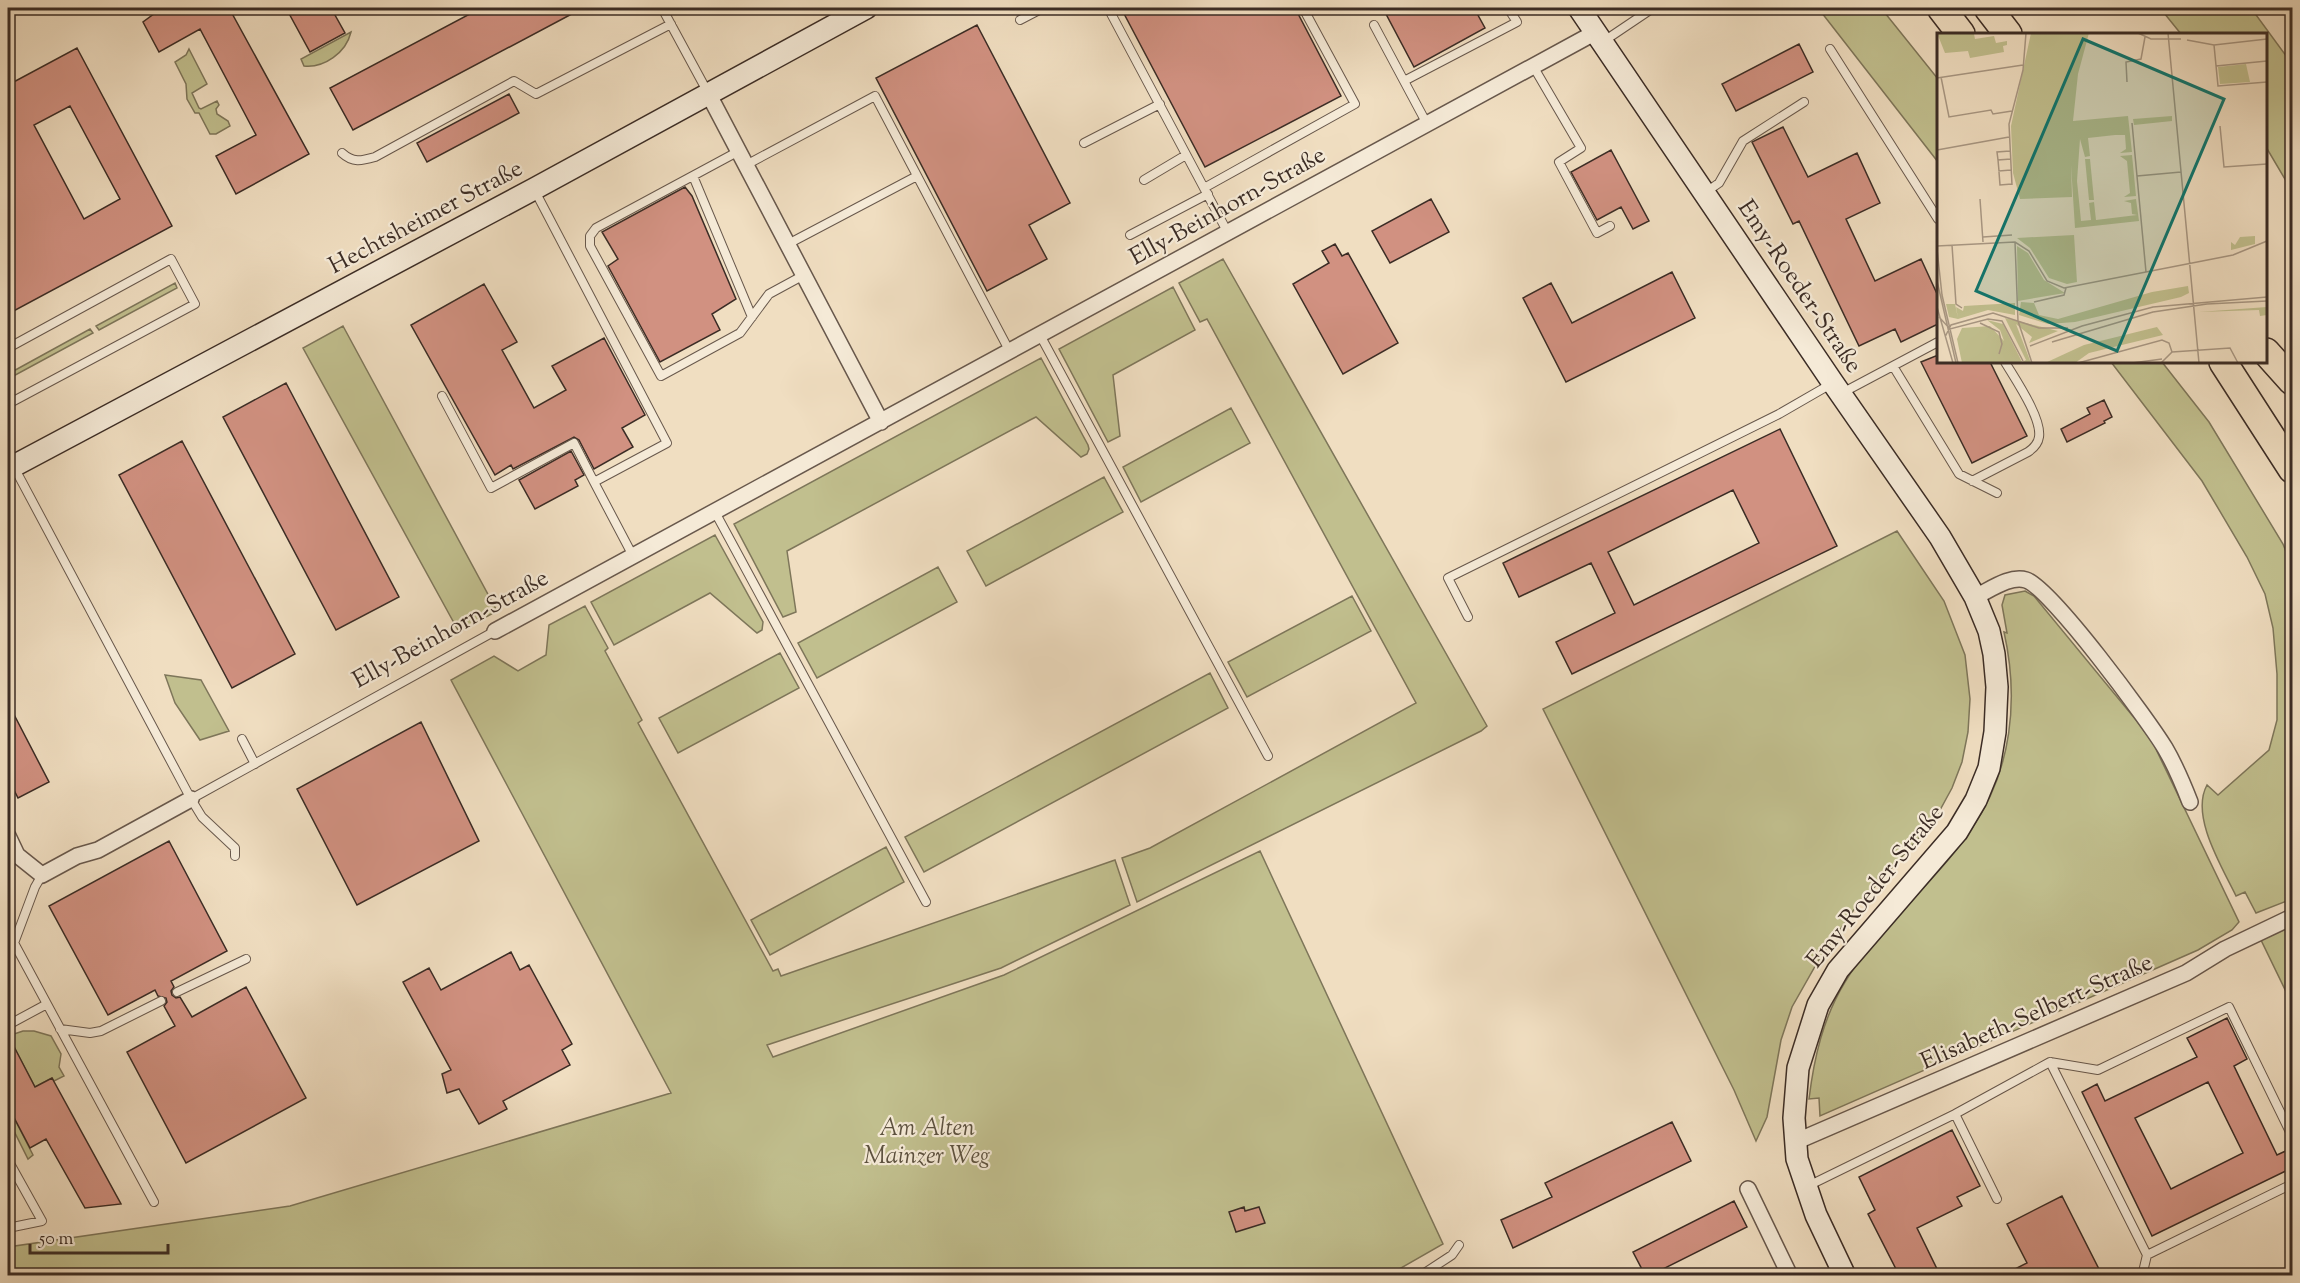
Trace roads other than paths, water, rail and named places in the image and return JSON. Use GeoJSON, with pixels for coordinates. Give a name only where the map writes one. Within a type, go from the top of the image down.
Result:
{"type":"FeatureCollection","features":[{"type":"Feature","properties":{"kind":"highway"},"geometry":{"type":"LineString","coordinates":[[1941,8],[1960,33]]}},
{"type":"Feature","properties":{"kind":"highway"},"geometry":{"type":"LineString","coordinates":[[1988,8],[2007,33]]}},
{"type":"Feature","properties":{"kind":"highway"},"geometry":{"type":"LineString","coordinates":[[2267,354],[2292,381]]}},
{"type":"Feature","properties":{"kind":"highway"},"geometry":{"type":"LineString","coordinates":[[2225,363],[2292,433]]}},
{"type":"Feature","properties":{"kind":"highway"},"geometry":{"type":"LineString","coordinates":[[2225,363],[2292,469]]}},
{"type":"Feature","properties":{"kind":"street","name":"Hechtsheimer Straße"},"geometry":{"type":"LineString","coordinates":[[10,467],[534,189],[866,8]]}},
{"type":"Feature","properties":{"kind":"street","name":"Emy-Roeder-Straße"},"geometry":{"type":"LineString","coordinates":[[1579,8],[1836,388],[1940,537],[1975,597],[1989,631],[1994,654],[1997,687],[1995,732],[1989,768],[1976,800],[1957,832],[1838,970],[1818,1005],[1798,1068],[1795,1089],[1795,1142],[1805,1187],[1845,1275]]}},
{"type":"Feature","properties":{"kind":"street","name":"Elly-Beinhorn-Straße"},"geometry":{"type":"LineString","coordinates":[[495,631],[1533,66],[1599,37]]}},
{"type":"Feature","properties":{"kind":"street"},"geometry":{"type":"LineString","coordinates":[[708,93],[881,422]]}},
{"type":"Feature","properties":{"kind":"street"},"geometry":{"type":"LineString","coordinates":[[1975,597],[2019,578],[2029,581],[2044,592],[2078,631],[2165,748],[2190,802]]}},
{"type":"Feature","properties":{"kind":"street","name":"Elly-Beinhorn-Straße"},"geometry":{"type":"LineString","coordinates":[[42,875],[77,856],[98,850],[191,799]]}},
{"type":"Feature","properties":{"kind":"street"},"geometry":{"type":"LineString","coordinates":[[8,836],[17,855],[42,875]]}},
{"type":"Feature","properties":{"kind":"street","name":"Elisabeth-Selbert-Straße"},"geometry":{"type":"LineString","coordinates":[[1795,1142],[2186,973],[2225,949],[2292,916]]}},
{"type":"Feature","properties":{"kind":"street"},"geometry":{"type":"LineString","coordinates":[[1748,1189],[1790,1275]]}},
{"type":"Feature","properties":{"kind":"lane"},"geometry":{"type":"LineString","coordinates":[[662,8],[708,93]]}},
{"type":"Feature","properties":{"kind":"lane"},"geometry":{"type":"LineString","coordinates":[[1020,20],[1043,8]]}},
{"type":"Feature","properties":{"kind":"lane"},"geometry":{"type":"LineString","coordinates":[[1108,8],[1228,233]]}},
{"type":"Feature","properties":{"kind":"lane"},"geometry":{"type":"LineString","coordinates":[[1130,235],[1355,104],[1303,8]]}},
{"type":"Feature","properties":{"kind":"lane"},"geometry":{"type":"LineString","coordinates":[[1404,81],[1517,22],[1508,8]]}},
{"type":"Feature","properties":{"kind":"lane"},"geometry":{"type":"LineString","coordinates":[[1599,37],[1653,8]]}},
{"type":"Feature","properties":{"kind":"lane"},"geometry":{"type":"LineString","coordinates":[[342,153],[350,160],[360,161],[375,157],[514,81],[536,94],[671,24]]}},
{"type":"Feature","properties":{"kind":"lane"},"geometry":{"type":"LineString","coordinates":[[1374,26],[1427,124]]}},
{"type":"Feature","properties":{"kind":"lane"},"geometry":{"type":"LineString","coordinates":[[1830,49],[1937,217]]}},
{"type":"Feature","properties":{"kind":"lane"},"geometry":{"type":"LineString","coordinates":[[1533,66],[1581,148],[1558,162],[1597,233],[1610,226]]}},
{"type":"Feature","properties":{"kind":"lane"},"geometry":{"type":"LineString","coordinates":[[746,165],[875,96],[1010,351]]}},
{"type":"Feature","properties":{"kind":"lane"},"geometry":{"type":"LineString","coordinates":[[1704,193],[1719,183],[1743,141],[1803,102]]}},
{"type":"Feature","properties":{"kind":"lane"},"geometry":{"type":"LineString","coordinates":[[1084,143],[1160,104]]}},
{"type":"Feature","properties":{"kind":"lane"},"geometry":{"type":"LineString","coordinates":[[739,151],[596,228],[590,236],[590,246],[661,376],[740,333],[769,294],[804,275]]}},
{"type":"Feature","properties":{"kind":"lane"},"geometry":{"type":"LineString","coordinates":[[1143,180],[1186,155]]}},
{"type":"Feature","properties":{"kind":"lane"},"geometry":{"type":"LineString","coordinates":[[693,176],[752,317]]}},
{"type":"Feature","properties":{"kind":"lane"},"geometry":{"type":"LineString","coordinates":[[788,244],[917,176]]}},
{"type":"Feature","properties":{"kind":"lane"},"geometry":{"type":"LineString","coordinates":[[534,189],[667,443],[594,482]]}},
{"type":"Feature","properties":{"kind":"lane"},"geometry":{"type":"LineString","coordinates":[[8,348],[171,259],[195,304],[8,404]]}},
{"type":"Feature","properties":{"kind":"lane"},"geometry":{"type":"LineString","coordinates":[[1040,335],[1268,756]]}},
{"type":"Feature","properties":{"kind":"lane"},"geometry":{"type":"LineString","coordinates":[[1468,617],[1448,579],[1779,414],[1836,388],[1893,366],[1937,343]]}},
{"type":"Feature","properties":{"kind":"lane"},"geometry":{"type":"LineString","coordinates":[[1972,481],[2028,452],[2035,447],[2039,439],[2037,420],[2006,363]]}},
{"type":"Feature","properties":{"kind":"lane"},"geometry":{"type":"LineString","coordinates":[[1893,366],[1959,474],[1997,493]]}},
{"type":"Feature","properties":{"kind":"lane"},"geometry":{"type":"LineString","coordinates":[[442,396],[491,488],[574,443],[633,556]]}},
{"type":"Feature","properties":{"kind":"lane"},"geometry":{"type":"LineString","coordinates":[[10,467],[191,799],[202,817],[235,848],[235,856]]}},
{"type":"Feature","properties":{"kind":"lane"},"geometry":{"type":"LineString","coordinates":[[715,512],[926,902]]}},
{"type":"Feature","properties":{"kind":"lane","name":"Elly-Beinhorn-Straße"},"geometry":{"type":"LineString","coordinates":[[191,799],[495,631]]}},
{"type":"Feature","properties":{"kind":"lane"},"geometry":{"type":"LineString","coordinates":[[242,739],[255,764]]}},
{"type":"Feature","properties":{"kind":"lane"},"geometry":{"type":"LineString","coordinates":[[42,875],[35,887],[14,943],[154,1202]]}},
{"type":"Feature","properties":{"kind":"lane"},"geometry":{"type":"LineString","coordinates":[[177,992],[246,958]]}},
{"type":"Feature","properties":{"kind":"lane"},"geometry":{"type":"LineString","coordinates":[[60,1029],[90,1033],[101,1031],[161,1000]]}},
{"type":"Feature","properties":{"kind":"lane"},"geometry":{"type":"LineString","coordinates":[[8,1025],[47,1004]]}},
{"type":"Feature","properties":{"kind":"lane"},"geometry":{"type":"LineString","coordinates":[[1805,1187],[1955,1114],[2050,1062],[2098,1070],[2229,1007],[2292,1136]]}},
{"type":"Feature","properties":{"kind":"lane"},"geometry":{"type":"LineString","coordinates":[[2050,1062],[2147,1255],[2142,1275]]}},
{"type":"Feature","properties":{"kind":"lane"},"geometry":{"type":"LineString","coordinates":[[1955,1114],[1997,1200]]}},
{"type":"Feature","properties":{"kind":"lane"},"geometry":{"type":"LineString","coordinates":[[8,1160],[42,1221],[8,1228]]}},
{"type":"Feature","properties":{"kind":"lane"},"geometry":{"type":"LineString","coordinates":[[2147,1255],[2292,1184]]}},
{"type":"Feature","properties":{"kind":"lane"},"geometry":{"type":"LineString","coordinates":[[1420,1275],[1452,1256],[1459,1245]]}},
{"type":"Feature","properties":{"kind":"park label","name":"Am Alten Mainzer Weg"},"geometry":{"type":"Point","coordinates":[927,1143]}}]}
